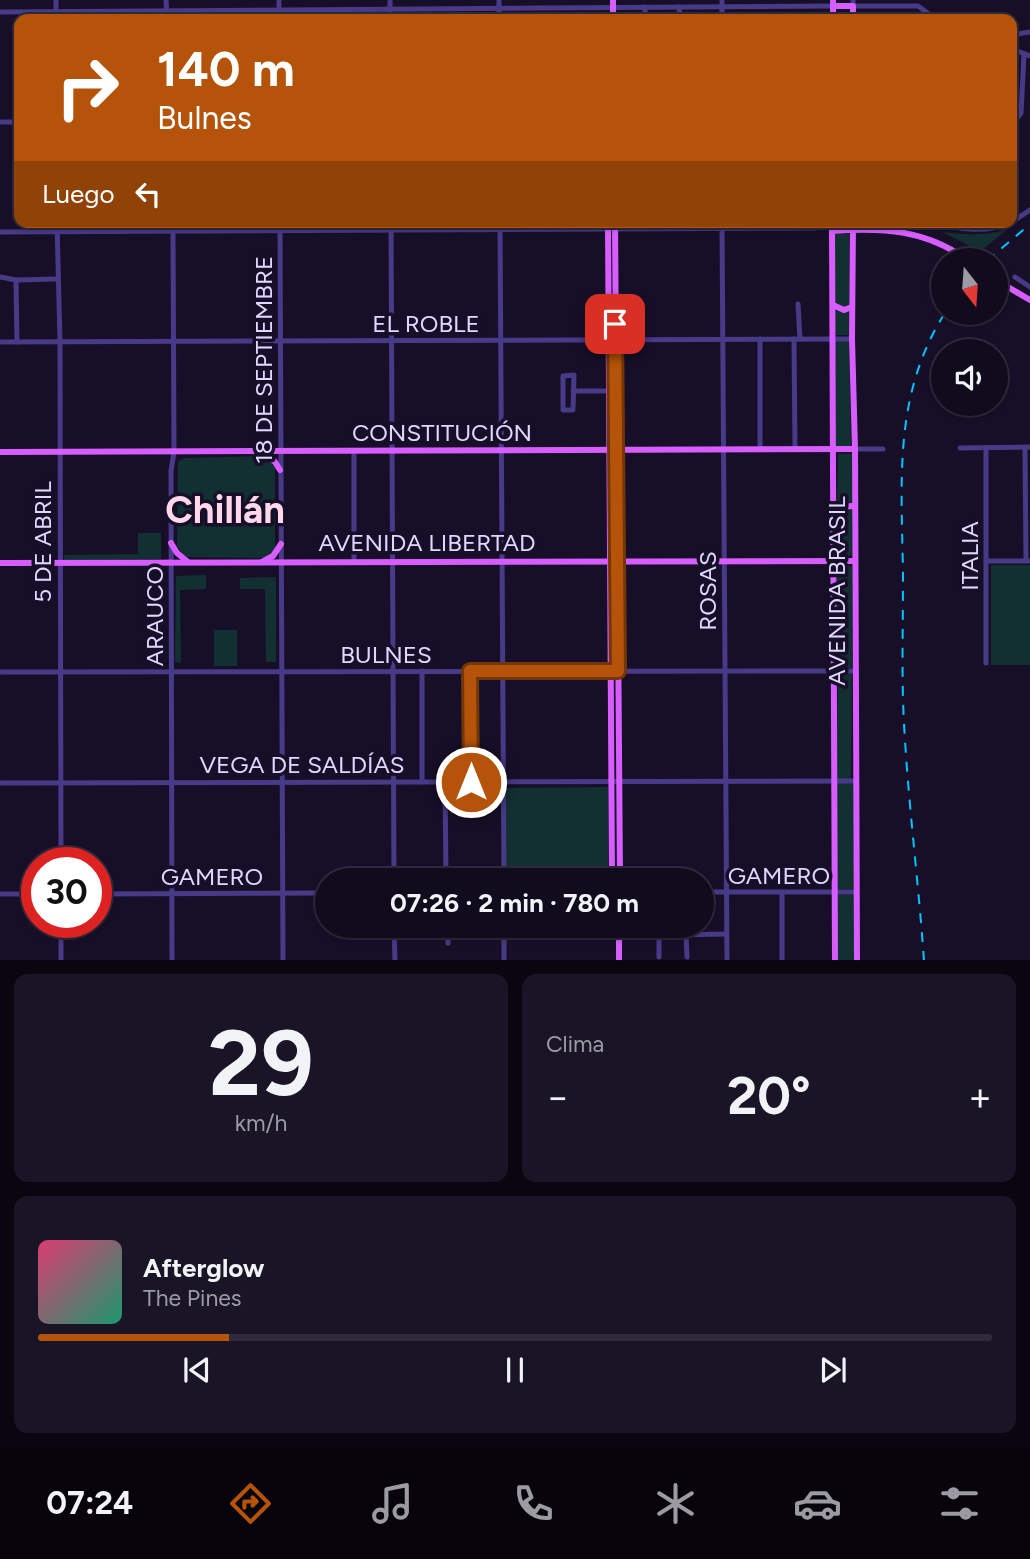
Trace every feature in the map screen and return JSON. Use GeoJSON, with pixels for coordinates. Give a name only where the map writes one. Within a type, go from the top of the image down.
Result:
{"type":"FeatureCollection","features":[{"type":"Feature","properties":{"kind":"main road"},"geometry":{"type":"LineString","coordinates":[[833,3],[853,3]]}},
{"type":"Feature","properties":{"kind":"main road"},"geometry":{"type":"LineString","coordinates":[[611,228],[620,868]]}},
{"type":"Feature","properties":{"kind":"main road","name":"AVENIDA BRASIL"},"geometry":{"type":"LineString","coordinates":[[832,228],[835,960]]}},
{"type":"Feature","properties":{"kind":"main road","name":"AVENIDA BRASIL"},"geometry":{"type":"LineString","coordinates":[[852,228],[857,960]]}},
{"type":"Feature","properties":{"kind":"main road"},"geometry":{"type":"LineString","coordinates":[[876,228],[913,233],[948,248]]}},
{"type":"Feature","properties":{"kind":"main road"},"geometry":{"type":"LineString","coordinates":[[1008,287],[1030,300]]}},
{"type":"Feature","properties":{"kind":"main road"},"geometry":{"type":"LineString","coordinates":[[833,305],[844,310],[852,307]]}},
{"type":"Feature","properties":{"kind":"main road"},"geometry":{"type":"LineString","coordinates":[[612,340],[609,391],[613,450],[609,561],[612,868]]}},
{"type":"Feature","properties":{"kind":"main road","name":"CONSTITUCIÓN"},"geometry":{"type":"LineString","coordinates":[[0,452],[855,449]]}},
{"type":"Feature","properties":{"kind":"main road"},"geometry":{"type":"LineString","coordinates":[[262,452],[272,458],[280,471]]}},
{"type":"Feature","properties":{"kind":"main road"},"geometry":{"type":"LineString","coordinates":[[834,507],[854,506]]}},
{"type":"Feature","properties":{"kind":"main road"},"geometry":{"type":"LineString","coordinates":[[171,543],[177,553],[190,563]]}},
{"type":"Feature","properties":{"kind":"main road"},"geometry":{"type":"LineString","coordinates":[[261,562],[272,556],[281,544]]}},
{"type":"Feature","properties":{"kind":"main road","name":"AVENIDA LIBERTAD"},"geometry":{"type":"LineString","coordinates":[[0,563],[855,561]]}},
{"type":"Feature","properties":{"kind":"main road"},"geometry":{"type":"LineString","coordinates":[[619,938],[619,960]]}},
{"type":"Feature","properties":{"kind":"street"},"geometry":{"type":"LineString","coordinates":[[166,0],[166,11]]}},
{"type":"Feature","properties":{"kind":"street"},"geometry":{"type":"LineString","coordinates":[[279,0],[279,14]]}},
{"type":"Feature","properties":{"kind":"street"},"geometry":{"type":"LineString","coordinates":[[390,0],[390,14]]}},
{"type":"Feature","properties":{"kind":"street"},"geometry":{"type":"LineString","coordinates":[[499,0],[499,14]]}},
{"type":"Feature","properties":{"kind":"street"},"geometry":{"type":"LineString","coordinates":[[100,14],[166,11],[499,9],[613,4],[645,8],[833,3]]}},
{"type":"Feature","properties":{"kind":"street"},"geometry":{"type":"LineString","coordinates":[[853,3],[914,6],[930,14]]}},
{"type":"Feature","properties":{"kind":"street"},"geometry":{"type":"LineString","coordinates":[[680,7],[680,14]]}},
{"type":"Feature","properties":{"kind":"street"},"geometry":{"type":"LineString","coordinates":[[645,8],[645,14]]}},
{"type":"Feature","properties":{"kind":"street"},"geometry":{"type":"LineString","coordinates":[[924,9],[924,14]]}},
{"type":"Feature","properties":{"kind":"street"},"geometry":{"type":"LineString","coordinates":[[0,12],[28,14]]}},
{"type":"Feature","properties":{"kind":"street"},"geometry":{"type":"LineString","coordinates":[[1017,117],[1021,113],[1027,55]]}},
{"type":"Feature","properties":{"kind":"street","name":"ARAUCO"},"geometry":{"type":"LineString","coordinates":[[172,960],[171,465],[174,452],[174,228]]}},
{"type":"Feature","properties":{"kind":"street"},"geometry":{"type":"LineString","coordinates":[[0,232],[336,228]]}},
{"type":"Feature","properties":{"kind":"street"},"geometry":{"type":"LineString","coordinates":[[391,228],[394,868]]}},
{"type":"Feature","properties":{"kind":"street"},"geometry":{"type":"LineString","coordinates":[[500,228],[504,868]]}},
{"type":"Feature","properties":{"kind":"street","name":"ROSAS"},"geometry":{"type":"LineString","coordinates":[[722,228],[727,960]]}},
{"type":"Feature","properties":{"kind":"street"},"geometry":{"type":"LineString","coordinates":[[968,228],[986,228]]}},
{"type":"Feature","properties":{"kind":"street","name":"18 DE SEPTIEMBRE"},"geometry":{"type":"LineString","coordinates":[[280,230],[283,960]]}},
{"type":"Feature","properties":{"kind":"street","name":"5 DE ABRIL"},"geometry":{"type":"LineString","coordinates":[[57,231],[60,342],[61,847]]}},
{"type":"Feature","properties":{"kind":"street"},"geometry":{"type":"LineString","coordinates":[[0,277],[16,280],[57,279]]}},
{"type":"Feature","properties":{"kind":"street"},"geometry":{"type":"LineString","coordinates":[[1015,277],[1030,287]]}},
{"type":"Feature","properties":{"kind":"street"},"geometry":{"type":"LineString","coordinates":[[16,280],[17,341]]}},
{"type":"Feature","properties":{"kind":"street"},"geometry":{"type":"LineString","coordinates":[[795,449],[798,304]]}},
{"type":"Feature","properties":{"kind":"street"},"geometry":{"type":"LineString","coordinates":[[760,339],[760,449]]}},
{"type":"Feature","properties":{"kind":"street","name":"EL ROBLE"},"geometry":{"type":"LineString","coordinates":[[0,342],[852,339]]}},
{"type":"Feature","properties":{"kind":"street"},"geometry":{"type":"LineString","coordinates":[[574,375],[573,391],[573,410],[563,410],[563,376],[574,375]]}},
{"type":"Feature","properties":{"kind":"street"},"geometry":{"type":"LineString","coordinates":[[573,391],[609,391]]}},
{"type":"Feature","properties":{"kind":"street"},"geometry":{"type":"LineString","coordinates":[[960,448],[1028,447],[1028,561],[986,561]]}},
{"type":"Feature","properties":{"kind":"street","name":"ITALIA"},"geometry":{"type":"LineString","coordinates":[[986,448],[986,663]]}},
{"type":"Feature","properties":{"kind":"street","name":"CONSTITUCIÓN"},"geometry":{"type":"LineString","coordinates":[[855,449],[883,449]]}},
{"type":"Feature","properties":{"kind":"street"},"geometry":{"type":"LineString","coordinates":[[354,451],[354,562]]}},
{"type":"Feature","properties":{"kind":"street"},"geometry":{"type":"LineString","coordinates":[[422,671],[422,782]]}},
{"type":"Feature","properties":{"kind":"street"},"geometry":{"type":"LineString","coordinates":[[470,671],[471,782]]}},
{"type":"Feature","properties":{"kind":"street","name":"BULNES"},"geometry":{"type":"LineString","coordinates":[[0,672],[855,671]]}},
{"type":"Feature","properties":{"kind":"street","name":"VEGA DE SALDÍAS"},"geometry":{"type":"LineString","coordinates":[[0,783],[856,781]]}},
{"type":"Feature","properties":{"kind":"street"},"geometry":{"type":"LineString","coordinates":[[445,782],[446,868]]}},
{"type":"Feature","properties":{"kind":"street","name":"GAMERO"},"geometry":{"type":"LineString","coordinates":[[714,892],[856,892]]}},
{"type":"Feature","properties":{"kind":"street"},"geometry":{"type":"LineString","coordinates":[[782,892],[782,960]]}},
{"type":"Feature","properties":{"kind":"street","name":"GAMERO"},"geometry":{"type":"LineString","coordinates":[[112,894],[315,893]]}},
{"type":"Feature","properties":{"kind":"street"},"geometry":{"type":"LineString","coordinates":[[0,894],[21,894]]}},
{"type":"Feature","properties":{"kind":"street"},"geometry":{"type":"LineString","coordinates":[[714,934],[726,934]]}},
{"type":"Feature","properties":{"kind":"street"},"geometry":{"type":"LineString","coordinates":[[61,938],[61,960]]}},
{"type":"Feature","properties":{"kind":"street"},"geometry":{"type":"LineString","coordinates":[[394,938],[395,960]]}},
{"type":"Feature","properties":{"kind":"street"},"geometry":{"type":"LineString","coordinates":[[448,938],[448,943]]}},
{"type":"Feature","properties":{"kind":"street"},"geometry":{"type":"LineString","coordinates":[[504,938],[504,960]]}},
{"type":"Feature","properties":{"kind":"street"},"geometry":{"type":"LineString","coordinates":[[659,938],[659,957]]}},
{"type":"Feature","properties":{"kind":"street"},"geometry":{"type":"LineString","coordinates":[[687,938],[687,957]]}},
{"type":"Feature","properties":{"kind":"green space"},"geometry":{"type":"Polygon","coordinates":[[[1009,228],[984,248],[973,248],[942,232],[984,234],[1009,228]]]}},
{"type":"Feature","properties":{"kind":"green space"},"geometry":{"type":"Polygon","coordinates":[[[835,234],[849,234],[849,335],[835,335],[835,234]]]}},
{"type":"Feature","properties":{"kind":"green space"},"geometry":{"type":"Polygon","coordinates":[[[835,341],[849,341],[851,446],[836,446],[835,341]]]}},
{"type":"Feature","properties":{"kind":"green space"},"geometry":{"type":"Polygon","coordinates":[[[838,454],[852,454],[852,556],[836,556],[838,454]]]}},
{"type":"Feature","properties":{"kind":"green space"},"geometry":{"type":"Polygon","coordinates":[[[263,456],[275,468],[275,548],[271,556],[188,557],[181,553],[177,545],[178,462],[184,458],[263,456]]]}},
{"type":"Feature","properties":{"kind":"green space"},"geometry":{"type":"Polygon","coordinates":[[[138,533],[161,533],[161,559],[64,560],[64,555],[138,554],[138,533]]]}},
{"type":"Feature","properties":{"kind":"green space"},"geometry":{"type":"Polygon","coordinates":[[[837,565],[852,566],[852,668],[837,669],[837,565]]]}},
{"type":"Feature","properties":{"kind":"green space"},"geometry":{"type":"Polygon","coordinates":[[[991,565],[1030,565],[1030,665],[991,665],[991,565]]]}},
{"type":"Feature","properties":{"kind":"green space"},"geometry":{"type":"Polygon","coordinates":[[[206,575],[206,589],[180,590],[181,663],[175,662],[176,576],[206,575]]]}},
{"type":"Feature","properties":{"kind":"green space"},"geometry":{"type":"Polygon","coordinates":[[[276,577],[276,662],[266,662],[265,589],[240,589],[240,578],[276,577]]]}},
{"type":"Feature","properties":{"kind":"green space"},"geometry":{"type":"Polygon","coordinates":[[[214,630],[237,630],[237,666],[214,666],[214,630]]]}},
{"type":"Feature","properties":{"kind":"green space"},"geometry":{"type":"Polygon","coordinates":[[[852,673],[851,779],[836,779],[838,674],[852,673]]]}},
{"type":"Feature","properties":{"kind":"green space"},"geometry":{"type":"Polygon","coordinates":[[[836,783],[854,783],[854,889],[837,889],[836,783]]]}},
{"type":"Feature","properties":{"kind":"green space"},"geometry":{"type":"Polygon","coordinates":[[[608,787],[608,868],[505,868],[505,788],[608,787]]]}},
{"type":"Feature","properties":{"kind":"green space"},"geometry":{"type":"Polygon","coordinates":[[[854,894],[854,960],[838,960],[837,895],[854,894]]]}},
{"type":"Feature","properties":{"kind":"railway"},"geometry":{"type":"LineString","coordinates":[[1002,248],[1030,224]]}},
{"type":"Feature","properties":{"kind":"railway"},"geometry":{"type":"LineString","coordinates":[[924,960],[903,700],[902,474],[908,408],[916,376],[938,326]]}},
{"type":"Feature","properties":{"kind":"district","name":"Chillán"},"geometry":{"type":"Point","coordinates":[225,510]}},
{"type":"Feature","properties":{"kind":"route"},"geometry":{"type":"LineString","coordinates":[[471,782],[470,671],[618,671],[615,324]]}}]}
